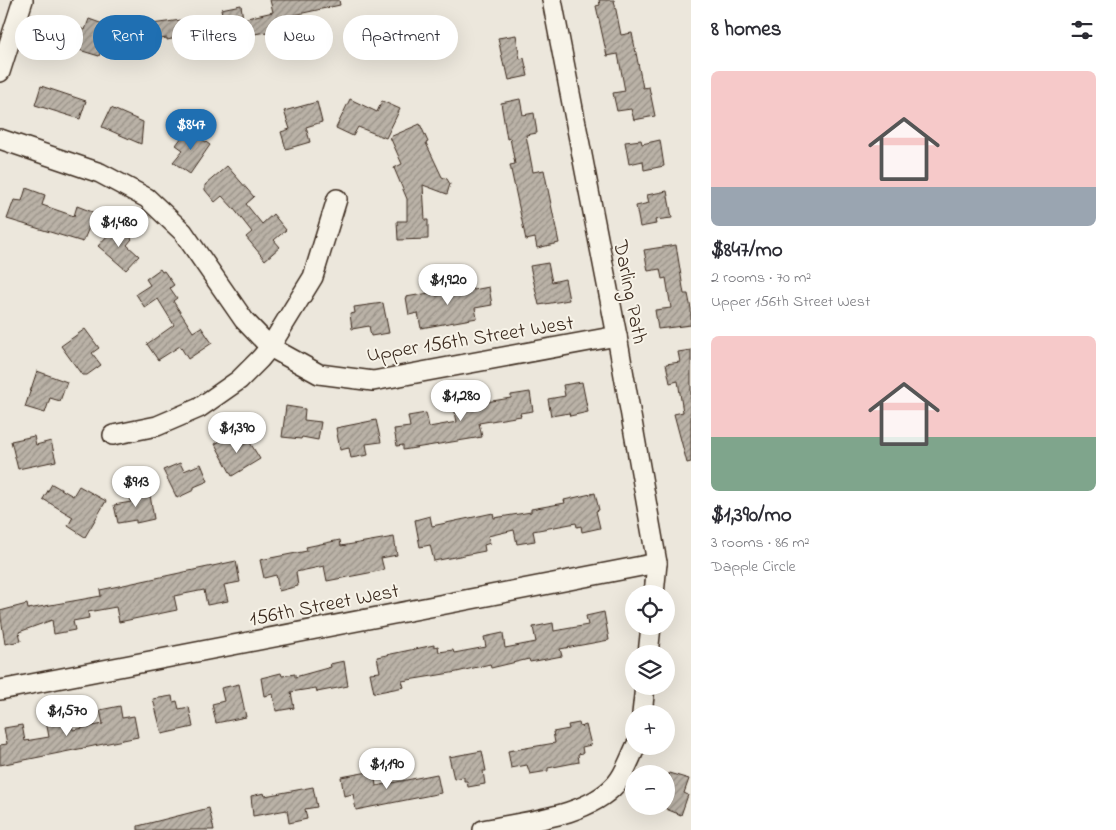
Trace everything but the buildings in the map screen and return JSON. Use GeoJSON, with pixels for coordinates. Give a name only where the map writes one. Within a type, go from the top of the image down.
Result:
{"type":"FeatureCollection","features":[{"type":"Feature","properties":{"kind":"street"},"geometry":{"type":"LineString","coordinates":[[0,72],[23,0]]}},
{"type":"Feature","properties":{"kind":"street","name":"Darling Path"},"geometry":{"type":"LineString","coordinates":[[552,0],[617,336],[657,562],[655,585]]}},
{"type":"Feature","properties":{"kind":"street","name":"Upper 156th Street West"},"geometry":{"type":"LineString","coordinates":[[0,139],[100,172],[147,198],[183,232],[244,320],[270,348],[320,374],[373,381],[617,336]]}},
{"type":"Feature","properties":{"kind":"street"},"geometry":{"type":"LineString","coordinates":[[113,435],[157,426],[199,408],[239,380],[270,348],[313,278],[338,199]]}},
{"type":"Feature","properties":{"kind":"street","name":"156th Street West"},"geometry":{"type":"LineString","coordinates":[[0,690],[657,562]]}},
{"type":"Feature","properties":{"kind":"street"},"geometry":{"type":"LineString","coordinates":[[483,830],[572,812],[598,801],[618,783],[632,755]]}}]}
